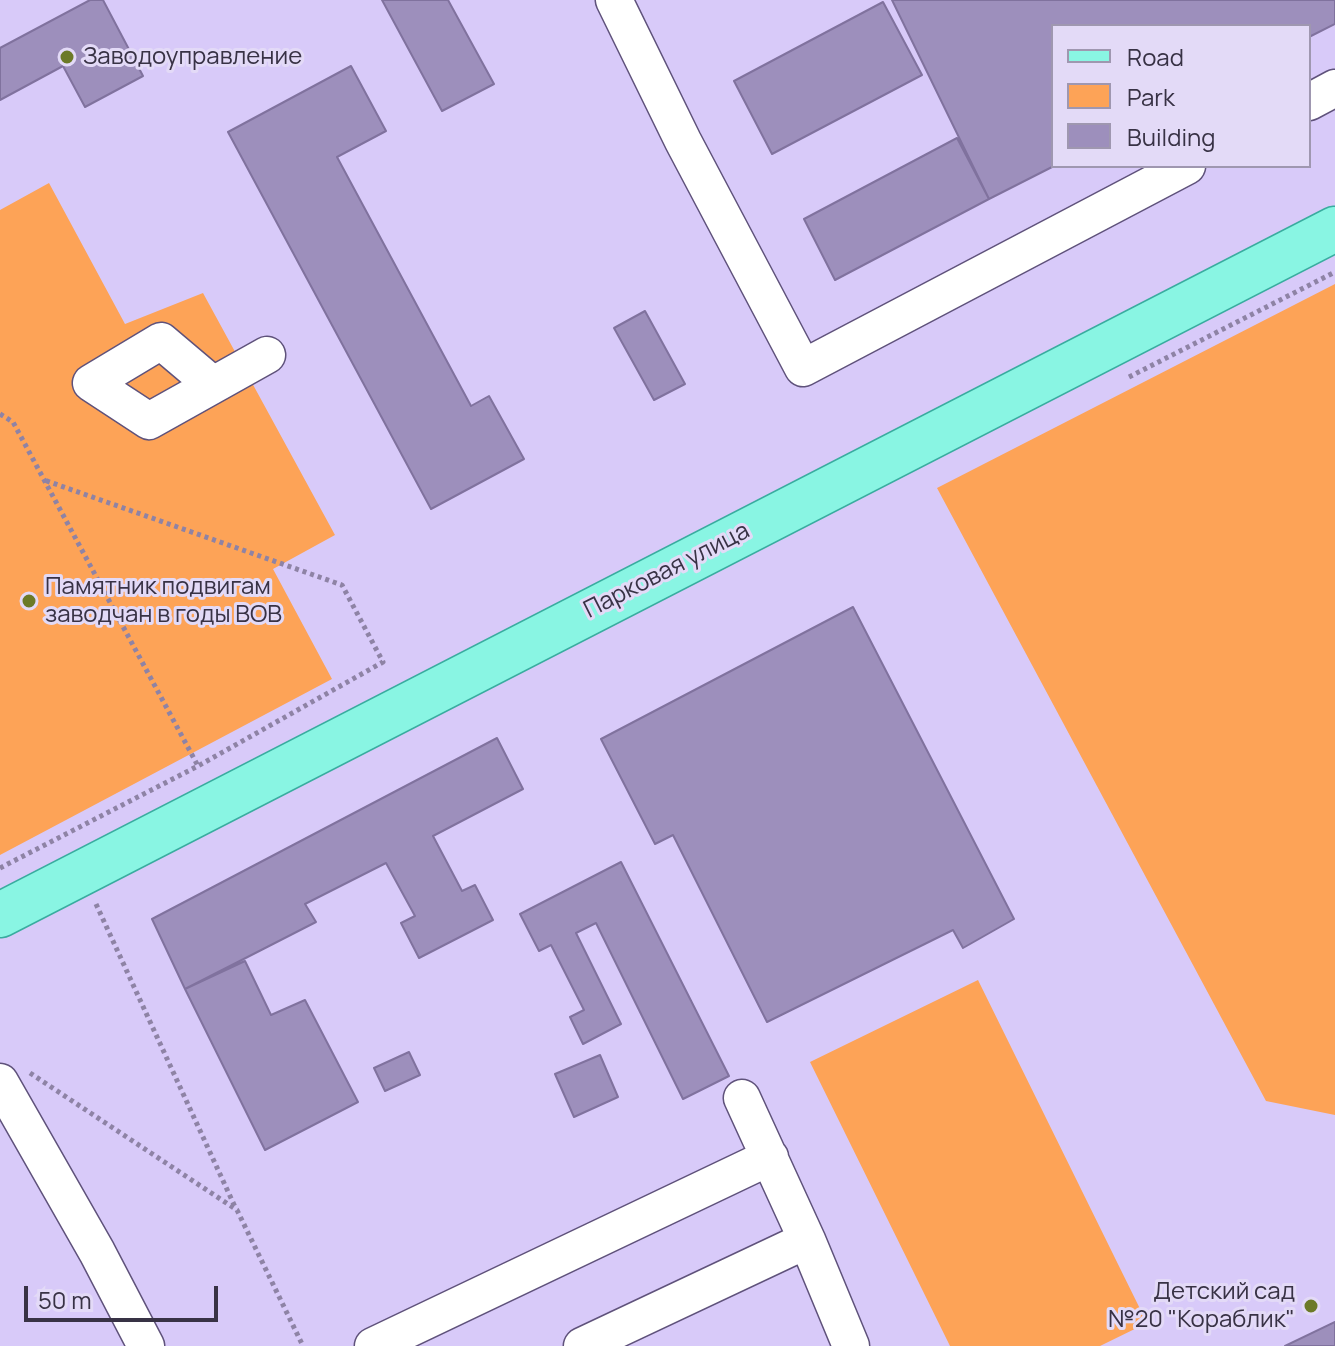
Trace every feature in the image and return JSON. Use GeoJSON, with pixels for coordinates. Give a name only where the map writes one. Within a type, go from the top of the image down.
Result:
{"type":"FeatureCollection","features":[{"type":"Feature","properties":{"kind":"main road","name":"Парковая улица"},"geometry":{"type":"LineString","coordinates":[[0,915],[1335,229]]}},
{"type":"Feature","properties":{"kind":"lane"},"geometry":{"type":"LineString","coordinates":[[614,0],[683,141],[803,368],[1183,168]]}},
{"type":"Feature","properties":{"kind":"lane"},"geometry":{"type":"LineString","coordinates":[[1311,101],[1335,88]]}},
{"type":"Feature","properties":{"kind":"lane"},"geometry":{"type":"LineString","coordinates":[[213,385],[267,355]]}},
{"type":"Feature","properties":{"kind":"lane"},"geometry":{"type":"LineString","coordinates":[[13,1076],[97,1252],[146,1346]]}},
{"type":"Feature","properties":{"kind":"lane"},"geometry":{"type":"LineString","coordinates":[[742,1098],[807,1240],[840,1342]]}},
{"type":"Feature","properties":{"kind":"lane"},"geometry":{"type":"LineString","coordinates":[[373,1346],[770,1157]]}},
{"type":"Feature","properties":{"kind":"lane"},"geometry":{"type":"LineString","coordinates":[[582,1346],[807,1240]]}},
{"type":"Feature","properties":{"kind":"path"},"geometry":{"type":"LineString","coordinates":[[0,414],[13,422],[198,766]]}},
{"type":"Feature","properties":{"kind":"path"},"geometry":{"type":"LineString","coordinates":[[0,868],[198,766],[383,662],[342,585],[44,480]]}},
{"type":"Feature","properties":{"kind":"path"},"geometry":{"type":"LineString","coordinates":[[96,904],[303,1346]]}},
{"type":"Feature","properties":{"kind":"path"},"geometry":{"type":"LineString","coordinates":[[13,1076],[237,1210]]}},
{"type":"Feature","properties":{"kind":"green space"},"geometry":{"type":"Polygon","coordinates":[[[49,183],[125,324],[203,293],[335,535],[273,569],[332,679],[0,855],[0,210],[49,183]]]}},
{"type":"Feature","properties":{"kind":"green space"},"geometry":{"type":"Polygon","coordinates":[[[1335,284],[1335,1115],[1266,1101],[937,488],[1335,284]]]}},
{"type":"Feature","properties":{"kind":"green space"},"geometry":{"type":"Polygon","coordinates":[[[978,980],[1147,1323],[1100,1346],[950,1346],[810,1062],[978,980]]]}},
{"type":"Feature","properties":{"kind":"building","name":"Заводоуправление"},"geometry":{"type":"Polygon","coordinates":[[[90,0],[103,0],[143,76],[85,107],[63,66],[0,100],[0,48],[90,0]]]}},
{"type":"Feature","properties":{"kind":"building"},"geometry":{"type":"Polygon","coordinates":[[[382,0],[448,0],[494,84],[442,111],[382,0]]]}},
{"type":"Feature","properties":{"kind":"building"},"geometry":{"type":"Polygon","coordinates":[[[892,0],[1335,0],[1335,24],[1311,36],[1311,24],[1051,24],[1051,168],[989,199],[892,0]]]}},
{"type":"Feature","properties":{"kind":"building"},"geometry":{"type":"Polygon","coordinates":[[[883,2],[922,75],[772,154],[734,81],[883,2]]]}},
{"type":"Feature","properties":{"kind":"building"},"geometry":{"type":"Polygon","coordinates":[[[351,66],[386,131],[337,157],[471,406],[489,396],[524,459],[431,509],[228,132],[351,66]]]}},
{"type":"Feature","properties":{"kind":"building"},"geometry":{"type":"Polygon","coordinates":[[[957,138],[989,199],[835,280],[804,219],[957,138]]]}},
{"type":"Feature","properties":{"kind":"building"},"geometry":{"type":"Polygon","coordinates":[[[645,311],[685,384],[654,400],[614,328],[645,311]]]}},
{"type":"Feature","properties":{"kind":"building"},"geometry":{"type":"Polygon","coordinates":[[[853,607],[1014,919],[963,948],[953,930],[767,1022],[673,835],[655,844],[601,739],[853,607]]]}},
{"type":"Feature","properties":{"kind":"building"},"geometry":{"type":"Polygon","coordinates":[[[497,738],[523,789],[433,836],[462,891],[475,885],[493,920],[419,958],[401,923],[415,916],[386,863],[305,904],[316,922],[185,989],[152,919],[497,738]]]}},
{"type":"Feature","properties":{"kind":"building"},"geometry":{"type":"Polygon","coordinates":[[[621,862],[729,1076],[683,1099],[596,923],[576,933],[621,1024],[583,1044],[570,1017],[584,1010],[551,945],[539,951],[520,914],[621,862]]]}},
{"type":"Feature","properties":{"kind":"building"},"geometry":{"type":"Polygon","coordinates":[[[245,961],[271,1015],[305,1000],[358,1102],[265,1150],[185,989],[245,961]]]}},
{"type":"Feature","properties":{"kind":"building"},"geometry":{"type":"Polygon","coordinates":[[[409,1052],[420,1075],[385,1091],[374,1068],[409,1052]]]}},
{"type":"Feature","properties":{"kind":"building"},"geometry":{"type":"Polygon","coordinates":[[[600,1055],[618,1097],[574,1117],[555,1074],[600,1055]]]}},
{"type":"Feature","properties":{"kind":"building"},"geometry":{"type":"Polygon","coordinates":[[[1335,1322],[1335,1346],[1285,1346],[1335,1322]]]}},
{"type":"Feature","properties":{"kind":"place","name":"Заводоуправление"},"geometry":{"type":"Point","coordinates":[67,57]}},
{"type":"Feature","properties":{"kind":"place","name":"Памятник подвигам заводчан в годы ВОВ"},"geometry":{"type":"Point","coordinates":[29,601]}},
{"type":"Feature","properties":{"kind":"place","name":"Детский сад №20 \"Кораблик\""},"geometry":{"type":"Point","coordinates":[1311,1306]}}]}
